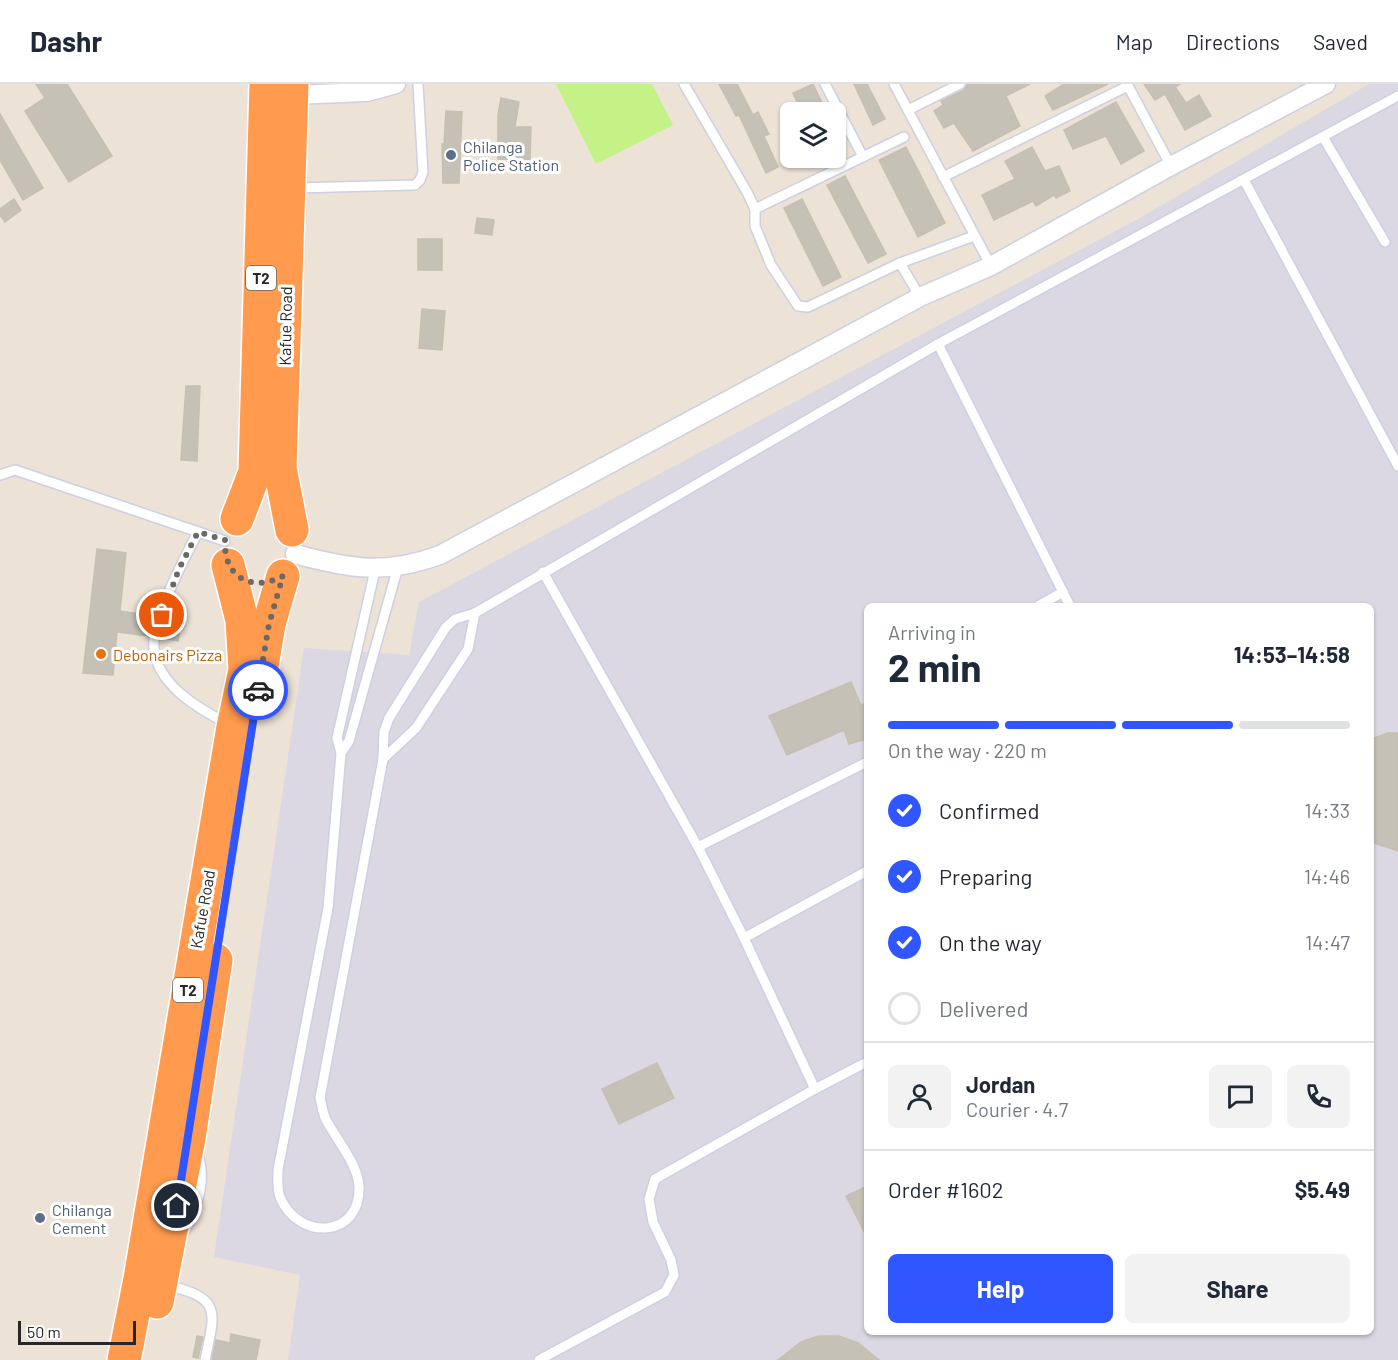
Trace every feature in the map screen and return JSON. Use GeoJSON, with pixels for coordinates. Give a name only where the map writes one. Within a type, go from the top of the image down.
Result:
{"type":"FeatureCollection","features":[{"type":"Feature","properties":{"kind":"highway","name":"Kafue Road"},"geometry":{"type":"LineString","coordinates":[[124,1360],[150,1281],[169,1251],[189,1138],[269,624],[290,554],[280,468],[286,314],[287,188],[283,88]]}},
{"type":"Feature","properties":{"kind":"highway","name":"Kafue Road"},"geometry":{"type":"LineString","coordinates":[[146,1360],[150,1281],[233,727],[245,670],[242,620],[222,539],[255,472],[283,88]]}},
{"type":"Feature","properties":{"kind":"highway"},"geometry":{"type":"LineString","coordinates":[[256,512],[267,512],[285,522],[290,554],[266,583],[247,581],[236,575],[222,539],[256,512]]}},
{"type":"Feature","properties":{"kind":"street"},"geometry":{"type":"LineString","coordinates":[[283,88],[367,92],[396,84]]}},
{"type":"Feature","properties":{"kind":"street"},"geometry":{"type":"LineString","coordinates":[[290,554],[341,566],[375,570],[398,567],[440,555],[920,297],[991,266],[1171,166],[1326,84]]}},
{"type":"Feature","properties":{"kind":"lane"},"geometry":{"type":"LineString","coordinates":[[287,188],[415,185],[423,172],[418,84]]}},
{"type":"Feature","properties":{"kind":"lane"},"geometry":{"type":"LineString","coordinates":[[684,84],[755,210],[755,226],[771,265],[798,306],[808,307],[900,263],[974,236]]}},
{"type":"Feature","properties":{"kind":"lane"},"geometry":{"type":"LineString","coordinates":[[825,84],[863,157]]}},
{"type":"Feature","properties":{"kind":"lane"},"geometry":{"type":"LineString","coordinates":[[894,84],[991,266]]}},
{"type":"Feature","properties":{"kind":"lane"},"geometry":{"type":"LineString","coordinates":[[908,110],[960,84]]}},
{"type":"Feature","properties":{"kind":"lane"},"geometry":{"type":"LineString","coordinates":[[943,177],[1128,85],[1171,166]]}},
{"type":"Feature","properties":{"kind":"lane"},"geometry":{"type":"LineString","coordinates":[[375,570],[337,738],[341,753],[328,908],[278,1170],[279,1195],[290,1215],[308,1226],[329,1229],[347,1221],[358,1203],[359,1184],[340,1140],[325,1119],[320,1098],[383,759],[384,732],[389,718],[446,627],[455,619],[475,613],[938,344],[1398,96]]}},
{"type":"Feature","properties":{"kind":"lane"},"geometry":{"type":"LineString","coordinates":[[755,210],[904,137]]}},
{"type":"Feature","properties":{"kind":"lane"},"geometry":{"type":"LineString","coordinates":[[1323,137],[1385,242]]}},
{"type":"Feature","properties":{"kind":"lane"},"geometry":{"type":"LineString","coordinates":[[1244,180],[1398,466]]}},
{"type":"Feature","properties":{"kind":"lane"},"geometry":{"type":"LineString","coordinates":[[900,263],[920,297]]}},
{"type":"Feature","properties":{"kind":"lane"},"geometry":{"type":"LineString","coordinates":[[938,344],[1068,603]]}},
{"type":"Feature","properties":{"kind":"lane"},"geometry":{"type":"LineString","coordinates":[[0,475],[15,470],[222,539]]}},
{"type":"Feature","properties":{"kind":"lane"},"geometry":{"type":"LineString","coordinates":[[222,539],[179,569],[156,630],[153,647],[159,665],[190,702],[233,727]]}},
{"type":"Feature","properties":{"kind":"lane"},"geometry":{"type":"LineString","coordinates":[[341,753],[349,741],[398,567]]}},
{"type":"Feature","properties":{"kind":"lane"},"geometry":{"type":"LineString","coordinates":[[543,572],[698,847],[744,938],[815,1089]]}},
{"type":"Feature","properties":{"kind":"lane"},"geometry":{"type":"LineString","coordinates":[[1043,603],[1062,592]]}},
{"type":"Feature","properties":{"kind":"lane"},"geometry":{"type":"LineString","coordinates":[[383,759],[416,728],[468,649],[475,613]]}},
{"type":"Feature","properties":{"kind":"lane"},"geometry":{"type":"LineString","coordinates":[[698,847],[864,764]]}},
{"type":"Feature","properties":{"kind":"lane"},"geometry":{"type":"LineString","coordinates":[[744,938],[864,873]]}},
{"type":"Feature","properties":{"kind":"lane"},"geometry":{"type":"LineString","coordinates":[[539,1360],[665,1292],[674,1275],[671,1260],[653,1222],[649,1199],[654,1179],[864,1064]]}},
{"type":"Feature","properties":{"kind":"lane"},"geometry":{"type":"LineString","coordinates":[[150,1281],[184,1289],[212,1308],[214,1316],[205,1360]]}},
{"type":"Feature","properties":{"kind":"shaded area"},"geometry":{"type":"Polygon","coordinates":[[[1369,84],[1398,84],[1398,1360],[288,1360],[300,1275],[214,1257],[304,648],[409,655],[419,602],[1138,219],[1369,84]]]}},
{"type":"Feature","properties":{"kind":"green space"},"geometry":{"type":"Polygon","coordinates":[[[556,84],[652,84],[673,125],[596,164],[556,84]]]}},
{"type":"Feature","properties":{"kind":"building"},"geometry":{"type":"Polygon","coordinates":[[[36,84],[67,84],[112,156],[69,182],[25,111],[45,98],[36,84]]]}},
{"type":"Feature","properties":{"kind":"building"},"geometry":{"type":"Polygon","coordinates":[[[719,84],[737,84],[753,115],[758,112],[769,134],[764,136],[778,167],[766,173],[739,115],[736,116],[719,84]]]}},
{"type":"Feature","properties":{"kind":"building"},"geometry":{"type":"Polygon","coordinates":[[[813,84],[822,102],[797,102],[793,93],[813,84]]]}},
{"type":"Feature","properties":{"kind":"building"},"geometry":{"type":"Polygon","coordinates":[[[854,84],[867,84],[885,119],[873,125],[854,84]]]}},
{"type":"Feature","properties":{"kind":"building"},"geometry":{"type":"Polygon","coordinates":[[[967,84],[1030,84],[1006,96],[1020,126],[973,151],[954,123],[944,128],[934,111],[943,105],[941,101],[964,90],[967,84]]]}},
{"type":"Feature","properties":{"kind":"building"},"geometry":{"type":"Polygon","coordinates":[[[1064,84],[1108,84],[1053,110],[1045,96],[1064,84]]]}},
{"type":"Feature","properties":{"kind":"building"},"geometry":{"type":"Polygon","coordinates":[[[1144,84],[1180,84],[1175,87],[1186,103],[1199,95],[1211,116],[1185,130],[1165,94],[1155,100],[1144,84]]]}},
{"type":"Feature","properties":{"kind":"building"},"geometry":{"type":"Polygon","coordinates":[[[501,98],[519,102],[515,127],[531,127],[530,160],[498,159],[498,115],[501,98]]]}},
{"type":"Feature","properties":{"kind":"building"},"geometry":{"type":"Polygon","coordinates":[[[1116,102],[1144,151],[1121,164],[1106,136],[1073,149],[1064,130],[1116,102]]]}},
{"type":"Feature","properties":{"kind":"building","name":"Chilanga Police Station"},"geometry":{"type":"Polygon","coordinates":[[[446,111],[462,112],[459,183],[443,183],[442,144],[444,144],[446,111]]]}},
{"type":"Feature","properties":{"kind":"building"},"geometry":{"type":"Polygon","coordinates":[[[0,114],[43,188],[23,200],[0,160],[0,114]]]}},
{"type":"Feature","properties":{"kind":"building"},"geometry":{"type":"Polygon","coordinates":[[[906,147],[945,223],[918,237],[879,160],[906,147]]]}},
{"type":"Feature","properties":{"kind":"building"},"geometry":{"type":"Polygon","coordinates":[[[1032,147],[1045,171],[1059,166],[1070,191],[1056,198],[1054,195],[1036,206],[1033,201],[994,220],[982,195],[1015,179],[1005,161],[1032,147]]]}},
{"type":"Feature","properties":{"kind":"building"},"geometry":{"type":"Polygon","coordinates":[[[845,176],[886,254],[868,263],[827,185],[845,176]]]}},
{"type":"Feature","properties":{"kind":"building"},"geometry":{"type":"Polygon","coordinates":[[[14,199],[21,210],[5,222],[0,215],[0,209],[14,199]]]}},
{"type":"Feature","properties":{"kind":"building"},"geometry":{"type":"Polygon","coordinates":[[[802,199],[841,277],[823,286],[784,208],[802,199]]]}},
{"type":"Feature","properties":{"kind":"building"},"geometry":{"type":"Polygon","coordinates":[[[477,218],[494,220],[492,235],[475,233],[477,218]]]}},
{"type":"Feature","properties":{"kind":"building"},"geometry":{"type":"Polygon","coordinates":[[[418,239],[442,239],[442,270],[418,270],[418,239]]]}},
{"type":"Feature","properties":{"kind":"building"},"geometry":{"type":"Polygon","coordinates":[[[422,309],[445,311],[442,350],[419,348],[422,309]]]}},
{"type":"Feature","properties":{"kind":"building"},"geometry":{"type":"Polygon","coordinates":[[[186,386],[200,386],[197,461],[181,460],[186,386]]]}},
{"type":"Feature","properties":{"kind":"building"},"geometry":{"type":"Polygon","coordinates":[[[97,549],[126,553],[120,611],[153,616],[148,636],[117,632],[113,675],[83,673],[97,549]]]}},
{"type":"Feature","properties":{"kind":"building"},"geometry":{"type":"Polygon","coordinates":[[[166,619],[181,621],[178,641],[161,638],[166,619]]]}},
{"type":"Feature","properties":{"kind":"building"},"geometry":{"type":"Polygon","coordinates":[[[851,682],[861,705],[864,704],[864,740],[849,744],[844,730],[787,755],[769,716],[851,682]]]}},
{"type":"Feature","properties":{"kind":"building"},"geometry":{"type":"Polygon","coordinates":[[[1388,733],[1398,733],[1398,851],[1374,843],[1374,738],[1388,733]]]}},
{"type":"Feature","properties":{"kind":"building"},"geometry":{"type":"Polygon","coordinates":[[[657,1063],[674,1098],[619,1124],[602,1089],[657,1063]]]}},
{"type":"Feature","properties":{"kind":"building"},"geometry":{"type":"Polygon","coordinates":[[[864,1187],[864,1231],[846,1196],[864,1187]]]}},
{"type":"Feature","properties":{"kind":"building"},"geometry":{"type":"Polygon","coordinates":[[[231,1334],[260,1340],[256,1360],[212,1360],[216,1340],[230,1343],[231,1334]]]}},
{"type":"Feature","properties":{"kind":"building"},"geometry":{"type":"Polygon","coordinates":[[[197,1336],[203,1337],[198,1358],[193,1357],[197,1336]]]}},
{"type":"Feature","properties":{"kind":"building"},"geometry":{"type":"Polygon","coordinates":[[[818,1336],[839,1336],[858,1343],[879,1360],[778,1360],[801,1342],[818,1336]]]}},
{"type":"Feature","properties":{"kind":"way so far"},"geometry":{"type":"LineString","coordinates":[[162,615],[179,569],[198,532],[225,540],[224,553],[228,565],[236,575],[247,581],[260,584],[272,582],[283,576],[269,624],[258,690]]}},
{"type":"Feature","properties":{"kind":"place","name":"Chilanga Police Station"},"geometry":{"type":"Point","coordinates":[451,155]}},
{"type":"Feature","properties":{"kind":"place","name":"Debonairs Pizza"},"geometry":{"type":"Point","coordinates":[101,654]}},
{"type":"Feature","properties":{"kind":"place","name":"Chilanga Cement"},"geometry":{"type":"Point","coordinates":[40,1218]}},
{"type":"Feature","properties":{"kind":"route"},"geometry":{"type":"LineString","coordinates":[[177,1206],[258,690]]}}]}
